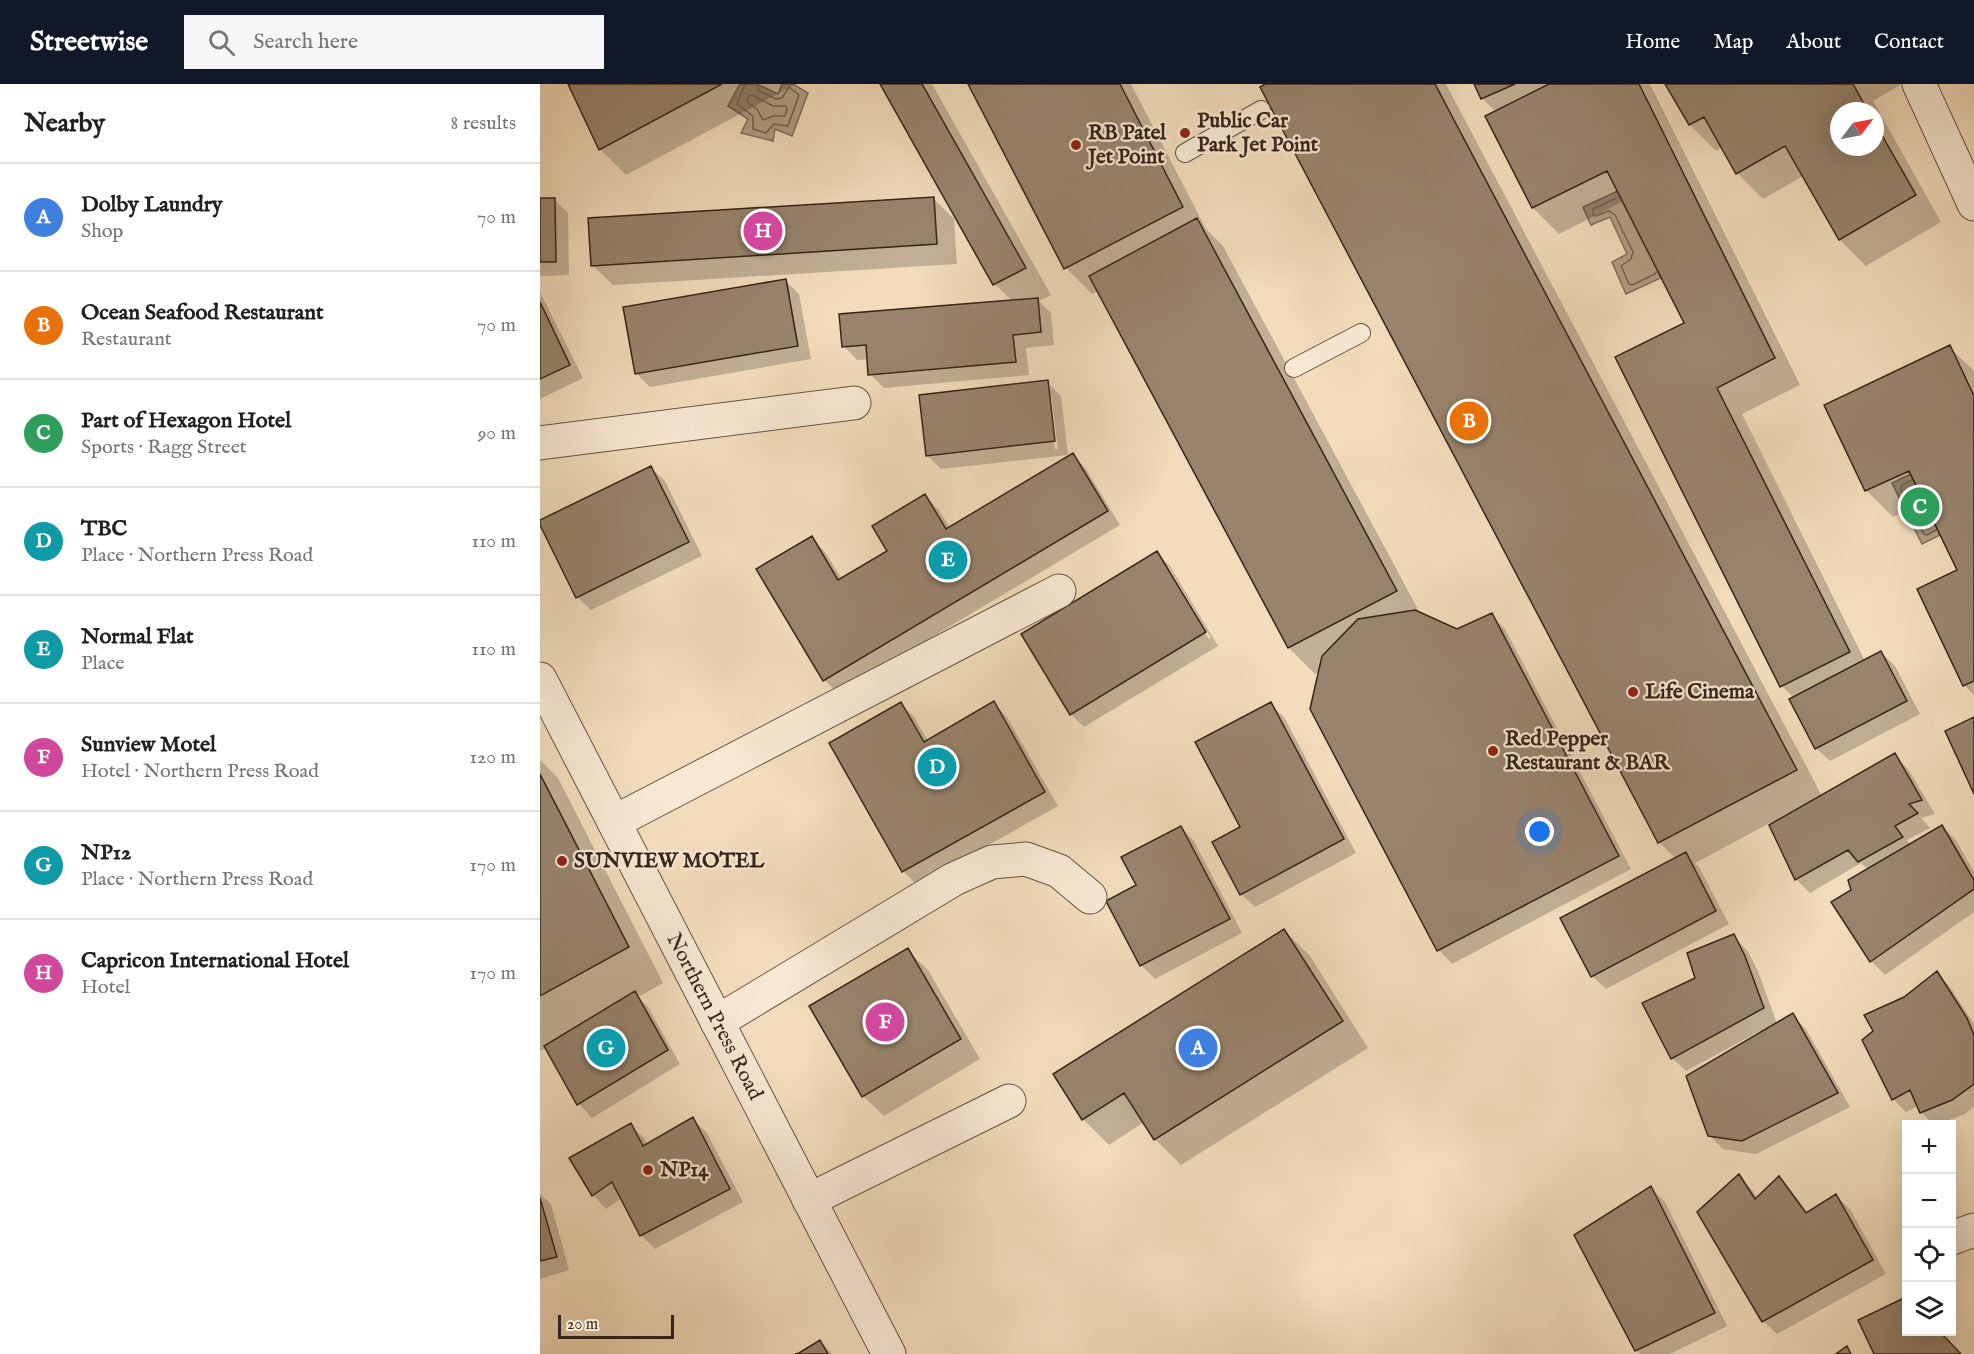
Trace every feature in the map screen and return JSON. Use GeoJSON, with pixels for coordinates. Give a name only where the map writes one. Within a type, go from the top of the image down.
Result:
{"type":"FeatureCollection","features":[{"type":"Feature","properties":{"kind":"street"},"geometry":{"type":"LineString","coordinates":[[1919,84],[1974,204]]}},
{"type":"Feature","properties":{"kind":"street"},"geometry":{"type":"LineString","coordinates":[[540,443],[855,403]]}},
{"type":"Feature","properties":{"kind":"street"},"geometry":{"type":"LineString","coordinates":[[614,822],[1059,591]]}},
{"type":"Feature","properties":{"kind":"street","name":"Northern Press Road"},"geometry":{"type":"LineString","coordinates":[[540,679],[889,1354]]}},
{"type":"Feature","properties":{"kind":"street"},"geometry":{"type":"LineString","coordinates":[[717,1022],[954,879],[992,862],[1026,860],[1059,871],[1090,897]]}},
{"type":"Feature","properties":{"kind":"street"},"geometry":{"type":"LineString","coordinates":[[809,1200],[1009,1101]]}},
{"type":"Feature","properties":{"kind":"street"},"geometry":{"type":"LineString","coordinates":[[1956,1237],[1974,1230]]}},
{"type":"Feature","properties":{"kind":"lane"},"geometry":{"type":"LineString","coordinates":[[1185,153],[1262,110]]}},
{"type":"Feature","properties":{"kind":"lane"},"geometry":{"type":"LineString","coordinates":[[1294,368],[1361,333]]}},
{"type":"Feature","properties":{"kind":"water"},"geometry":{"type":"Polygon","coordinates":[[[740,84],[757,84],[778,94],[782,84],[793,84],[808,93],[792,136],[775,129],[773,141],[741,133],[748,119],[728,106],[740,84]]]}},
{"type":"Feature","properties":{"kind":"water"},"geometry":{"type":"Polygon","coordinates":[[[1624,188],[1665,276],[1626,294],[1612,262],[1627,254],[1610,217],[1591,225],[1583,207],[1624,188]]]}},
{"type":"Feature","properties":{"kind":"water"},"geometry":{"type":"Polygon","coordinates":[[[1917,471],[1948,531],[1922,544],[1892,483],[1917,471]]]}},
{"type":"Feature","properties":{"kind":"building"},"geometry":{"type":"Polygon","coordinates":[[[568,84],[722,84],[599,150],[568,84]]]}},
{"type":"Feature","properties":{"kind":"building"},"geometry":{"type":"Polygon","coordinates":[[[880,84],[922,84],[1026,268],[993,285],[880,84]]]}},
{"type":"Feature","properties":{"kind":"building","name":"RB Patel Jet Point"},"geometry":{"type":"Polygon","coordinates":[[[968,84],[1120,84],[1183,207],[1064,269],[968,84]]]}},
{"type":"Feature","properties":{"kind":"building"},"geometry":{"type":"Polygon","coordinates":[[[1265,84],[1435,84],[1797,770],[1658,843],[1260,87],[1265,84]]]}},
{"type":"Feature","properties":{"kind":"building"},"geometry":{"type":"Polygon","coordinates":[[[1474,84],[1515,84],[1481,99],[1474,84]]]}},
{"type":"Feature","properties":{"kind":"building"},"geometry":{"type":"Polygon","coordinates":[[[1549,84],[1639,84],[1775,358],[1717,388],[1850,652],[1780,687],[1615,357],[1684,323],[1607,171],[1532,208],[1485,116],[1549,84]]]}},
{"type":"Feature","properties":{"kind":"building"},"geometry":{"type":"Polygon","coordinates":[[[1665,84],[1853,84],[1863,102],[1830,102],[1830,156],[1884,156],[1884,139],[1916,195],[1839,240],[1785,146],[1736,174],[1704,117],[1689,125],[1665,84]]]}},
{"type":"Feature","properties":{"kind":"building"},"geometry":{"type":"Polygon","coordinates":[[[934,197],[937,244],[591,266],[588,218],[934,197]]]}},
{"type":"Feature","properties":{"kind":"building"},"geometry":{"type":"Polygon","coordinates":[[[540,198],[555,198],[556,262],[540,262],[540,198]]]}},
{"type":"Feature","properties":{"kind":"building"},"geometry":{"type":"Polygon","coordinates":[[[1197,218],[1397,591],[1288,648],[1089,276],[1197,218]]]}},
{"type":"Feature","properties":{"kind":"building"},"geometry":{"type":"Polygon","coordinates":[[[786,279],[798,346],[635,374],[623,307],[786,279]]]}},
{"type":"Feature","properties":{"kind":"building"},"geometry":{"type":"Polygon","coordinates":[[[1038,298],[1041,332],[1013,335],[1016,362],[868,375],[866,345],[842,347],[839,314],[1038,298]]]}},
{"type":"Feature","properties":{"kind":"building"},"geometry":{"type":"Polygon","coordinates":[[[540,302],[570,365],[540,379],[540,302]]]}},
{"type":"Feature","properties":{"kind":"building"},"geometry":{"type":"Polygon","coordinates":[[[1950,345],[1974,396],[1974,681],[1963,686],[1917,589],[1957,570],[1909,471],[1865,491],[1824,405],[1950,345]]]}},
{"type":"Feature","properties":{"kind":"building"},"geometry":{"type":"Polygon","coordinates":[[[1048,380],[1055,441],[926,456],[919,395],[1048,380]]]}},
{"type":"Feature","properties":{"kind":"building"},"geometry":{"type":"Polygon","coordinates":[[[1073,453],[1108,511],[823,681],[756,569],[812,536],[838,580],[887,551],[872,526],[925,494],[946,529],[1073,453]]]}},
{"type":"Feature","properties":{"kind":"building"},"geometry":{"type":"Polygon","coordinates":[[[651,466],[689,542],[576,598],[540,525],[540,520],[651,466]]]}},
{"type":"Feature","properties":{"kind":"building"},"geometry":{"type":"Polygon","coordinates":[[[1157,551],[1206,632],[1070,715],[1021,634],[1157,551]]]}},
{"type":"Feature","properties":{"kind":"building"},"geometry":{"type":"Polygon","coordinates":[[[1415,610],[1457,629],[1492,613],[1619,856],[1437,951],[1310,709],[1322,656],[1358,619],[1415,610]]]}},
{"type":"Feature","properties":{"kind":"building"},"geometry":{"type":"Polygon","coordinates":[[[1881,651],[1907,701],[1815,749],[1789,699],[1881,651]]]}},
{"type":"Feature","properties":{"kind":"building"},"geometry":{"type":"Polygon","coordinates":[[[994,701],[1045,792],[902,872],[829,743],[901,702],[924,742],[994,701]]]}},
{"type":"Feature","properties":{"kind":"building"},"geometry":{"type":"Polygon","coordinates":[[[1271,702],[1344,839],[1240,895],[1212,842],[1240,827],[1195,742],[1271,702]]]}},
{"type":"Feature","properties":{"kind":"building"},"geometry":{"type":"Polygon","coordinates":[[[1974,717],[1974,794],[1945,731],[1974,717]]]}},
{"type":"Feature","properties":{"kind":"building"},"geometry":{"type":"Polygon","coordinates":[[[1895,753],[1922,800],[1909,804],[1918,813],[1895,826],[1903,837],[1858,862],[1848,850],[1795,880],[1769,825],[1895,753]]]}},
{"type":"Feature","properties":{"kind":"building","name":"SUNVIEW MOTEL"},"geometry":{"type":"Polygon","coordinates":[[[540,774],[629,947],[540,996],[540,774]]]}},
{"type":"Feature","properties":{"kind":"building"},"geometry":{"type":"Polygon","coordinates":[[[1942,825],[1974,880],[1974,889],[1870,962],[1831,902],[1851,890],[1848,880],[1942,825]]]}},
{"type":"Feature","properties":{"kind":"building"},"geometry":{"type":"Polygon","coordinates":[[[1181,826],[1230,919],[1140,966],[1106,901],[1136,885],[1121,857],[1181,826]]]}},
{"type":"Feature","properties":{"kind":"building"},"geometry":{"type":"Polygon","coordinates":[[[1686,852],[1716,911],[1591,977],[1560,918],[1686,852]]]}},
{"type":"Feature","properties":{"kind":"building"},"geometry":{"type":"Polygon","coordinates":[[[1284,929],[1343,1021],[1154,1140],[1124,1093],[1082,1120],[1053,1074],[1284,929]]]}},
{"type":"Feature","properties":{"kind":"building"},"geometry":{"type":"Polygon","coordinates":[[[1734,934],[1745,956],[1764,1008],[1671,1059],[1642,1003],[1695,978],[1687,953],[1734,934]]]}},
{"type":"Feature","properties":{"kind":"building"},"geometry":{"type":"Polygon","coordinates":[[[908,948],[961,1039],[862,1097],[809,1006],[908,948]]]}},
{"type":"Feature","properties":{"kind":"building"},"geometry":{"type":"Polygon","coordinates":[[[1937,971],[1967,1018],[1974,1035],[1974,1084],[1952,1100],[1920,1113],[1910,1090],[1892,1100],[1862,1040],[1873,1031],[1864,1015],[1904,997],[1937,971]]]}},
{"type":"Feature","properties":{"kind":"building"},"geometry":{"type":"Polygon","coordinates":[[[635,991],[668,1050],[577,1105],[544,1046],[635,991]]]}},
{"type":"Feature","properties":{"kind":"building"},"geometry":{"type":"Polygon","coordinates":[[[1793,1013],[1838,1093],[1742,1141],[1708,1136],[1686,1076],[1793,1013]]]}},
{"type":"Feature","properties":{"kind":"building","name":"NP14"},"geometry":{"type":"Polygon","coordinates":[[[693,1117],[730,1189],[640,1236],[612,1182],[592,1196],[569,1158],[631,1123],[643,1146],[693,1117]]]}},
{"type":"Feature","properties":{"kind":"building"},"geometry":{"type":"Polygon","coordinates":[[[1739,1174],[1755,1199],[1779,1176],[1806,1213],[1836,1194],[1873,1260],[1762,1322],[1697,1212],[1739,1174]]]}},
{"type":"Feature","properties":{"kind":"building"},"geometry":{"type":"Polygon","coordinates":[[[1651,1186],[1715,1313],[1635,1351],[1574,1235],[1651,1186]]]}},
{"type":"Feature","properties":{"kind":"building"},"geometry":{"type":"Polygon","coordinates":[[[540,1198],[557,1257],[540,1261],[540,1198]]]}},
{"type":"Feature","properties":{"kind":"building"},"geometry":{"type":"Polygon","coordinates":[[[1902,1299],[1902,1336],[1944,1336],[1961,1354],[1874,1354],[1858,1320],[1902,1299]]]}},
{"type":"Feature","properties":{"kind":"building"},"geometry":{"type":"Polygon","coordinates":[[[820,1340],[828,1354],[795,1354],[799,1353],[820,1340]]]}},
{"type":"Feature","properties":{"kind":"building"},"geometry":{"type":"Polygon","coordinates":[[[1847,1346],[1851,1354],[1836,1354],[1847,1346]]]}},
{"type":"Feature","properties":{"kind":"place","name":"Public Car Park Jet Point"},"geometry":{"type":"Point","coordinates":[1185,133]}},
{"type":"Feature","properties":{"kind":"place","name":"RB Patel Jet Point"},"geometry":{"type":"Point","coordinates":[1076,145]}},
{"type":"Feature","properties":{"kind":"place","name":"Capricon International Hotel"},"geometry":{"type":"Point","coordinates":[763,231]}},
{"type":"Feature","properties":{"kind":"place","name":"Ocean Seafood Restaurant"},"geometry":{"type":"Point","coordinates":[1469,421]}},
{"type":"Feature","properties":{"kind":"place","name":"Part of Hexagon Hotel"},"geometry":{"type":"Point","coordinates":[1920,507]}},
{"type":"Feature","properties":{"kind":"place","name":"Normal Flat"},"geometry":{"type":"Point","coordinates":[948,560]}},
{"type":"Feature","properties":{"kind":"place","name":"Life Cinema"},"geometry":{"type":"Point","coordinates":[1633,692]}},
{"type":"Feature","properties":{"kind":"place","name":"Red Pepper Restaurant & BAR"},"geometry":{"type":"Point","coordinates":[1493,751]}},
{"type":"Feature","properties":{"kind":"place","name":"TBC"},"geometry":{"type":"Point","coordinates":[937,767]}},
{"type":"Feature","properties":{"kind":"place","name":"SUNVIEW MOTEL"},"geometry":{"type":"Point","coordinates":[562,861]}},
{"type":"Feature","properties":{"kind":"place","name":"Sunview Motel"},"geometry":{"type":"Point","coordinates":[885,1022]}},
{"type":"Feature","properties":{"kind":"place","name":"NP12"},"geometry":{"type":"Point","coordinates":[606,1048]}},
{"type":"Feature","properties":{"kind":"place","name":"Dolby Laundry"},"geometry":{"type":"Point","coordinates":[1198,1048]}},
{"type":"Feature","properties":{"kind":"place","name":"NP14"},"geometry":{"type":"Point","coordinates":[648,1170]}}]}
